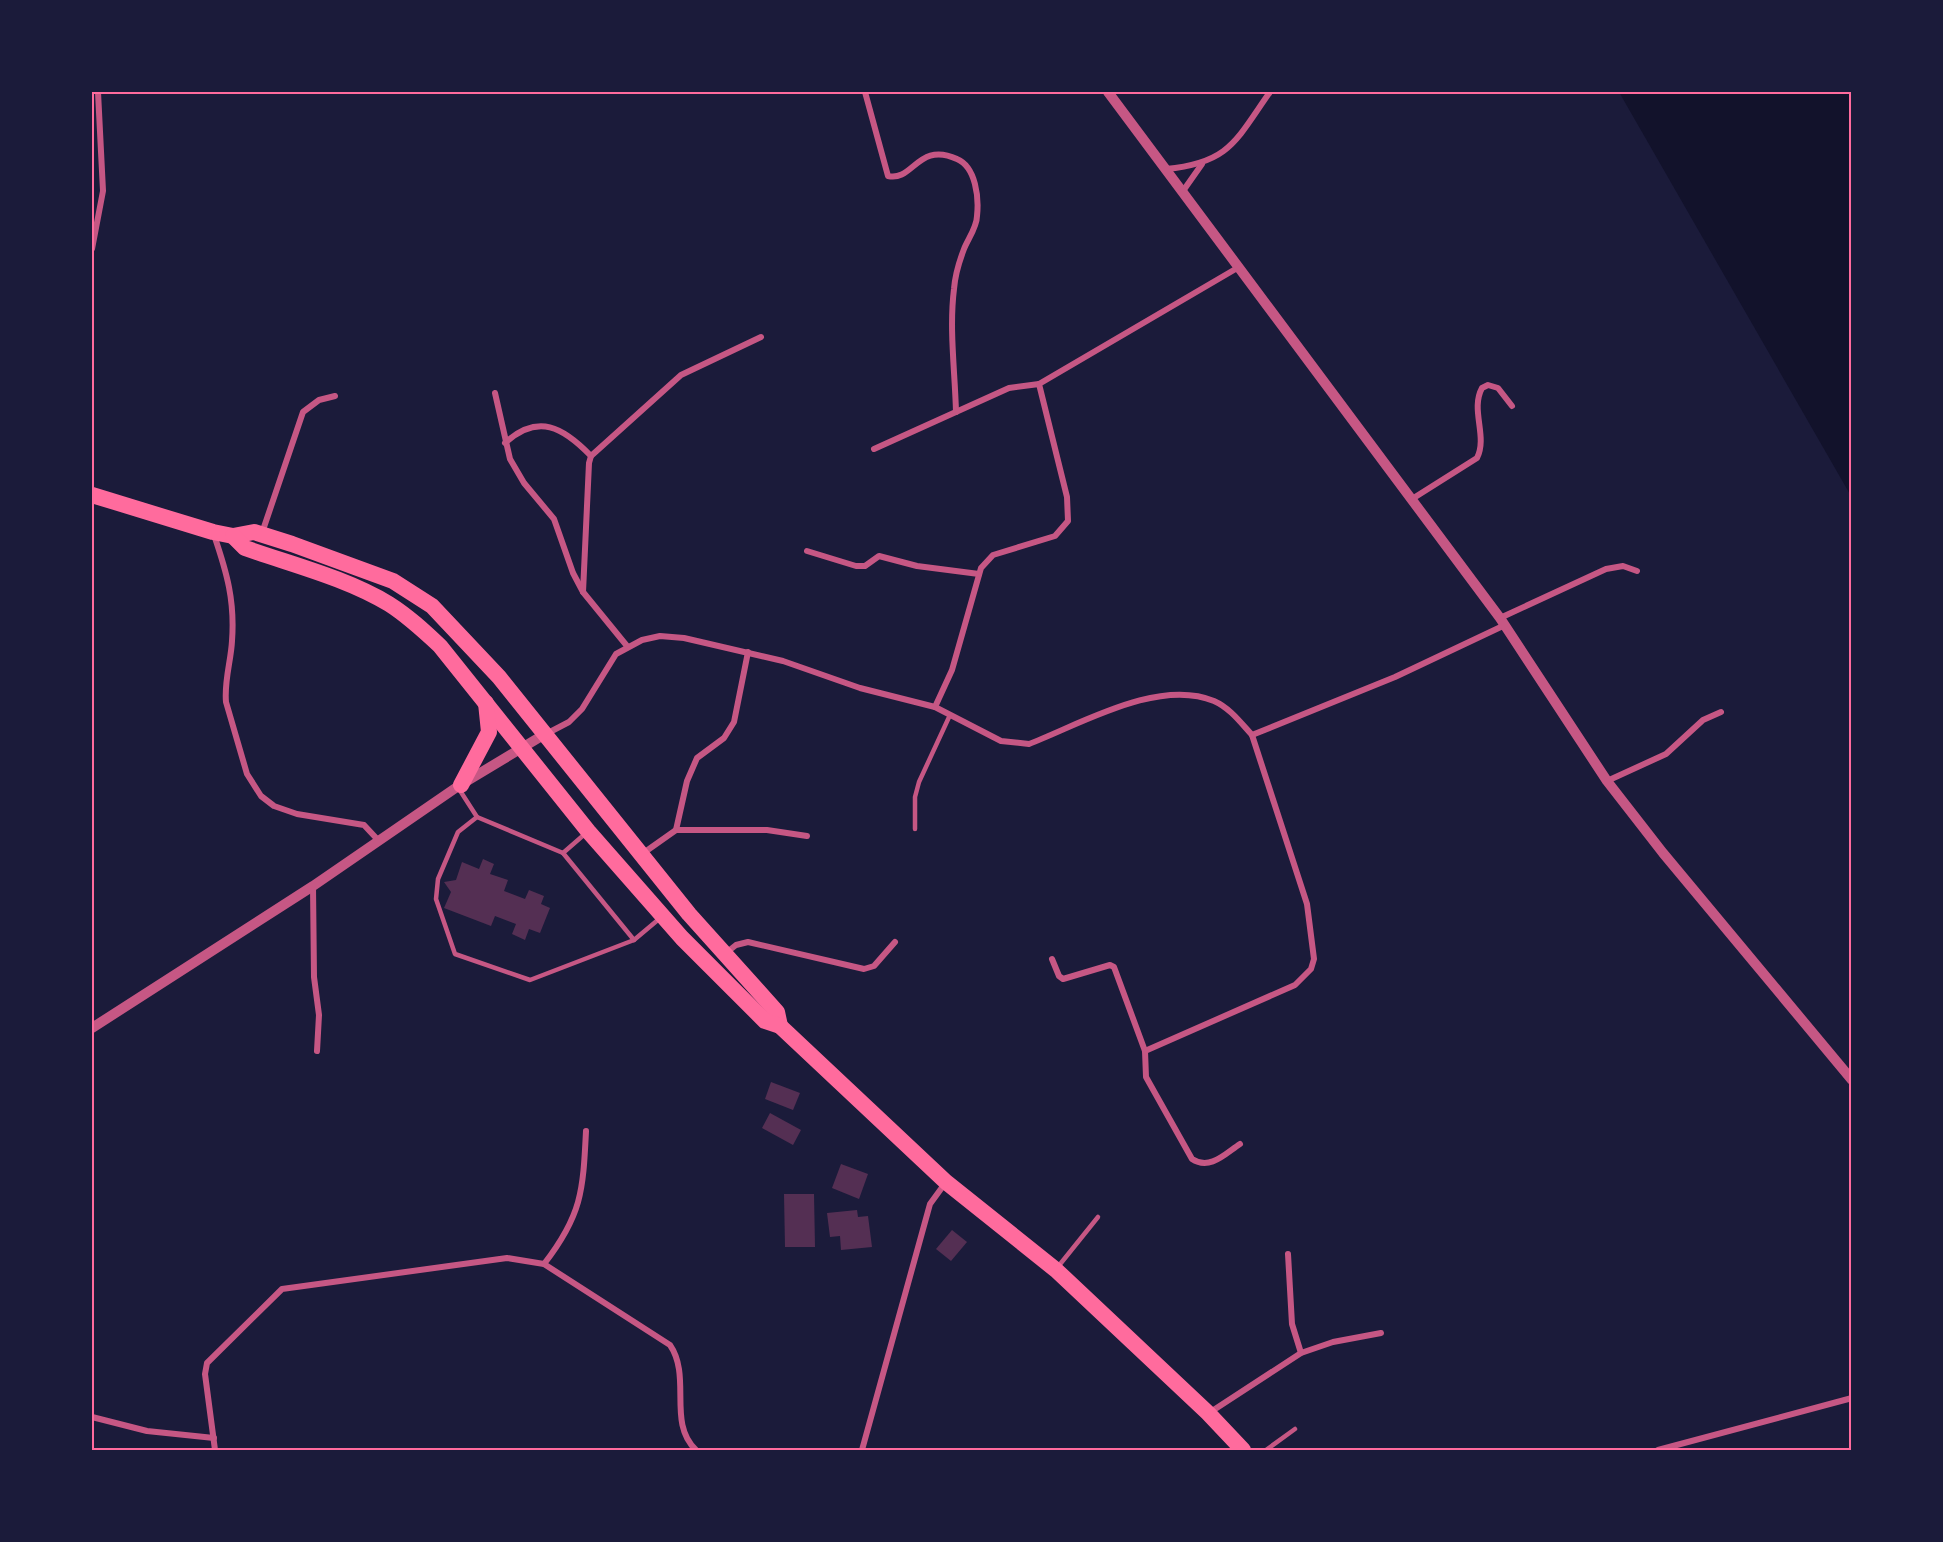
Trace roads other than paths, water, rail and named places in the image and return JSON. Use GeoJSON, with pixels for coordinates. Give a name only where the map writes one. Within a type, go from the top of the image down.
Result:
{"type":"FeatureCollection","features":[{"type":"Feature","properties":{"kind":"highway"},"geometry":{"type":"LineString","coordinates":[[92,495],[213,532],[233,536],[262,534],[393,581],[432,606],[464,639],[545,734],[689,914],[777,1012],[780,1026]]}},
{"type":"Feature","properties":{"kind":"highway"},"geometry":{"type":"LineString","coordinates":[[233,536],[246,548],[357,588],[389,604],[414,621],[440,646],[588,831],[663,916],[765,1021],[780,1026],[946,1182],[1056,1270],[1208,1413],[1243,1450]]}},
{"type":"Feature","properties":{"kind":"highway"},"geometry":{"type":"LineString","coordinates":[[459,786],[489,732],[486,702]]}},
{"type":"Feature","properties":{"kind":"street"},"geometry":{"type":"LineString","coordinates":[[92,249],[103,191],[98,92]]}},
{"type":"Feature","properties":{"kind":"street"},"geometry":{"type":"LineString","coordinates":[[865,92],[888,176],[899,176],[926,156],[934,154],[959,159],[967,165],[972,174],[976,193],[976,222],[963,251],[953,290],[956,412]]}},
{"type":"Feature","properties":{"kind":"street"},"geometry":{"type":"LineString","coordinates":[[1108,92],[1502,621],[1607,781],[1663,853],[1851,1080]]}},
{"type":"Feature","properties":{"kind":"street"},"geometry":{"type":"LineString","coordinates":[[1166,169],[1202,164],[1214,159],[1233,145],[1270,92]]}},
{"type":"Feature","properties":{"kind":"street"},"geometry":{"type":"LineString","coordinates":[[1183,191],[1202,164]]}},
{"type":"Feature","properties":{"kind":"street"},"geometry":{"type":"LineString","coordinates":[[874,449],[1009,387],[1039,384],[1239,267]]}},
{"type":"Feature","properties":{"kind":"street"},"geometry":{"type":"LineString","coordinates":[[583,592],[591,456],[681,375],[761,337]]}},
{"type":"Feature","properties":{"kind":"street"},"geometry":{"type":"LineString","coordinates":[[935,707],[952,670],[979,574],[986,561],[993,555],[1055,536],[1068,521],[1067,497],[1039,384]]}},
{"type":"Feature","properties":{"kind":"street"},"geometry":{"type":"LineString","coordinates":[[1412,499],[1477,458],[1481,447],[1478,399],[1482,387],[1488,385],[1498,388],[1512,406]]}},
{"type":"Feature","properties":{"kind":"street"},"geometry":{"type":"LineString","coordinates":[[495,393],[505,443],[517,473],[554,519],[573,573],[583,592],[627,646]]}},
{"type":"Feature","properties":{"kind":"street"},"geometry":{"type":"LineString","coordinates":[[262,534],[303,412],[318,400],[335,396]]}},
{"type":"Feature","properties":{"kind":"street"},"geometry":{"type":"LineString","coordinates":[[505,443],[524,428],[549,427],[567,434],[591,456]]}},
{"type":"Feature","properties":{"kind":"street"},"geometry":{"type":"LineString","coordinates":[[213,532],[230,579],[232,599],[232,643],[225,691],[226,702],[247,774],[254,788],[274,806],[297,814],[364,825],[378,840]]}},
{"type":"Feature","properties":{"kind":"street"},"geometry":{"type":"LineString","coordinates":[[807,551],[856,566],[865,566],[879,556],[929,568],[979,574]]}},
{"type":"Feature","properties":{"kind":"street"},"geometry":{"type":"LineString","coordinates":[[1252,735],[1448,654],[1502,621],[1606,569],[1623,566],[1637,571]]}},
{"type":"Feature","properties":{"kind":"street"},"geometry":{"type":"LineString","coordinates":[[92,1028],[313,886],[459,786],[521,747],[569,722],[582,710],[616,654],[642,639],[660,636],[684,638],[783,661],[860,688],[935,707],[1001,741],[1022,744],[1143,700],[1182,695],[1216,702],[1233,714],[1252,735],[1307,904],[1314,949],[1311,969],[1296,985],[1145,1051]]}},
{"type":"Feature","properties":{"kind":"street"},"geometry":{"type":"LineString","coordinates":[[676,830],[687,780],[697,758],[724,738],[734,722],[748,652]]}},
{"type":"Feature","properties":{"kind":"street"},"geometry":{"type":"LineString","coordinates":[[1607,781],[1666,754],[1703,720],[1721,712]]}},
{"type":"Feature","properties":{"kind":"street"},"geometry":{"type":"LineString","coordinates":[[642,855],[676,830],[767,830],[807,836]]}},
{"type":"Feature","properties":{"kind":"street"},"geometry":{"type":"LineString","coordinates":[[313,886],[314,977],[319,1015],[317,1051]]}},
{"type":"Feature","properties":{"kind":"street"},"geometry":{"type":"LineString","coordinates":[[726,953],[736,945],[748,942],[864,969],[874,966],[895,942]]}},
{"type":"Feature","properties":{"kind":"street"},"geometry":{"type":"LineString","coordinates":[[1052,959],[1059,976],[1063,979],[1110,965],[1114,967],[1145,1051],[1146,1077],[1192,1159],[1198,1163],[1210,1163],[1240,1143]]}},
{"type":"Feature","properties":{"kind":"street"},"geometry":{"type":"LineString","coordinates":[[544,1264],[565,1237],[578,1208],[583,1183],[586,1131]]}},
{"type":"Feature","properties":{"kind":"street"},"geometry":{"type":"LineString","coordinates":[[862,1450],[930,1204],[946,1182]]}},
{"type":"Feature","properties":{"kind":"street"},"geometry":{"type":"LineString","coordinates":[[1288,1254],[1292,1324],[1301,1353]]}},
{"type":"Feature","properties":{"kind":"street"},"geometry":{"type":"LineString","coordinates":[[215,1450],[206,1374],[207,1363],[282,1289],[507,1258],[544,1264],[670,1345],[679,1359],[682,1425],[689,1444],[696,1450]]}},
{"type":"Feature","properties":{"kind":"street"},"geometry":{"type":"LineString","coordinates":[[1208,1413],[1301,1353],[1333,1342],[1381,1334]]}},
{"type":"Feature","properties":{"kind":"street"},"geometry":{"type":"LineString","coordinates":[[1659,1450],[1851,1398]]}},
{"type":"Feature","properties":{"kind":"street"},"geometry":{"type":"LineString","coordinates":[[92,1418],[147,1431],[214,1438]]}},
{"type":"Feature","properties":{"kind":"lane"},"geometry":{"type":"LineString","coordinates":[[915,829],[915,796],[919,782],[950,715]]}},
{"type":"Feature","properties":{"kind":"lane"},"geometry":{"type":"LineString","coordinates":[[459,786],[477,817],[563,853],[634,940]]}},
{"type":"Feature","properties":{"kind":"lane"},"geometry":{"type":"LineString","coordinates":[[477,817],[458,832],[438,879],[436,899],[455,954],[530,980],[634,940],[663,916]]}},
{"type":"Feature","properties":{"kind":"lane"},"geometry":{"type":"LineString","coordinates":[[563,853],[588,831]]}},
{"type":"Feature","properties":{"kind":"lane"},"geometry":{"type":"LineString","coordinates":[[1056,1270],[1098,1217]]}},
{"type":"Feature","properties":{"kind":"lane"},"geometry":{"type":"LineString","coordinates":[[1266,1450],[1296,1429]]}}]}
